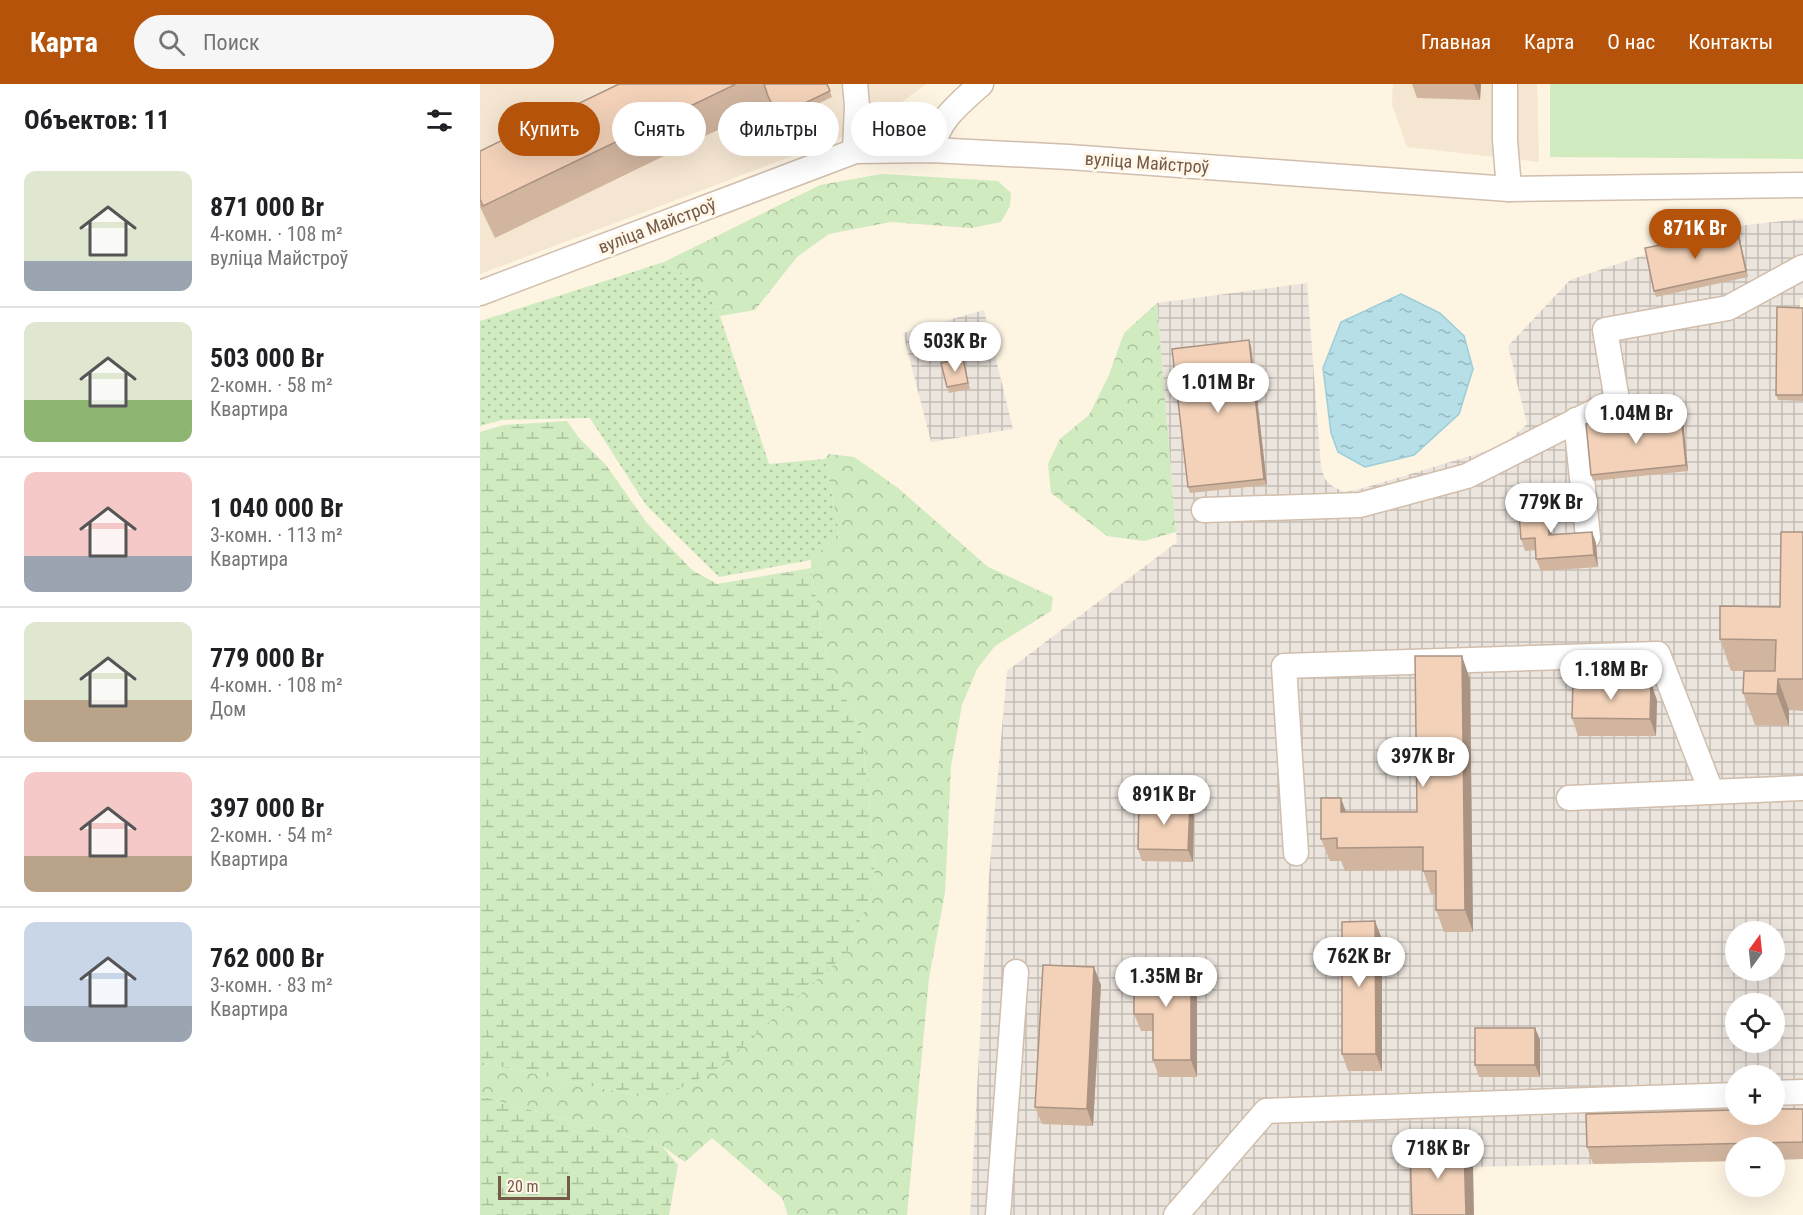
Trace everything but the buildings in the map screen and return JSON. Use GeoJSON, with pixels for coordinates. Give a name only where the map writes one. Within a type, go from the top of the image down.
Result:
{"type":"FeatureCollection","features":[{"type":"Feature","properties":{"kind":"street"},"geometry":{"type":"LineString","coordinates":[[855,84],[857,102]]}},
{"type":"Feature","properties":{"kind":"street"},"geometry":{"type":"LineString","coordinates":[[947,115],[981,84]]}},
{"type":"Feature","properties":{"kind":"street"},"geometry":{"type":"LineString","coordinates":[[1505,84],[1505,140],[1509,189]]}},
{"type":"Feature","properties":{"kind":"street","name":"вуліца Майстроў"},"geometry":{"type":"LineString","coordinates":[[947,151],[1069,157],[1509,189],[1803,185]]}},
{"type":"Feature","properties":{"kind":"street","name":"вуліца Майстроў"},"geometry":{"type":"LineString","coordinates":[[480,293],[851,153]]}},
{"type":"Feature","properties":{"kind":"street"},"geometry":{"type":"LineString","coordinates":[[1204,510],[1360,505],[1467,476],[1617,400],[1605,330],[1728,308],[1803,267]]}},
{"type":"Feature","properties":{"kind":"street"},"geometry":{"type":"LineString","coordinates":[[1576,420],[1588,537]]}},
{"type":"Feature","properties":{"kind":"street"},"geometry":{"type":"LineString","coordinates":[[1296,853],[1284,666],[1658,654],[1711,792]]}},
{"type":"Feature","properties":{"kind":"street"},"geometry":{"type":"LineString","coordinates":[[1569,798],[1803,788]]}},
{"type":"Feature","properties":{"kind":"street"},"geometry":{"type":"LineString","coordinates":[[998,1215],[1016,972]]}},
{"type":"Feature","properties":{"kind":"street"},"geometry":{"type":"LineString","coordinates":[[1785,1093],[1803,1092]]}},
{"type":"Feature","properties":{"kind":"street"},"geometry":{"type":"LineString","coordinates":[[1176,1215],[1266,1111],[1725,1095]]}},
{"type":"Feature","properties":{"kind":"shaded area"},"geometry":{"type":"Polygon","coordinates":[[[480,84],[926,84],[902,102],[851,102],[851,134],[839,139],[839,102],[718,102],[718,156],[793,156],[480,274],[480,84]]]}},
{"type":"Feature","properties":{"kind":"shaded area"},"geometry":{"type":"Polygon","coordinates":[[[1393,84],[1537,84],[1539,162],[1407,147],[1392,104],[1393,84]]]}},
{"type":"Feature","properties":{"kind":"shaded area"},"geometry":{"type":"Polygon","coordinates":[[[1803,219],[1803,298],[1800,299],[1800,313],[1803,313],[1803,1159],[1785,1160],[1785,1137],[1725,1137],[1725,1161],[1473,1167],[1474,1215],[970,1215],[989,876],[1007,671],[1177,542],[1157,303],[1307,283],[1321,467],[1325,479],[1332,486],[1344,492],[1503,446],[1527,424],[1508,346],[1570,280],[1647,254],[1738,235],[1736,226],[1803,219]]]}},
{"type":"Feature","properties":{"kind":"shaded area"},"geometry":{"type":"Polygon","coordinates":[[[984,310],[1013,429],[931,442],[903,333],[984,310]]]}},
{"type":"Feature","properties":{"kind":"green space"},"geometry":{"type":"Polygon","coordinates":[[[1550,84],[1803,84],[1803,159],[1550,157],[1550,84]]]}},
{"type":"Feature","properties":{"kind":"green space"},"geometry":{"type":"Polygon","coordinates":[[[882,174],[998,181],[1011,193],[1010,206],[1001,222],[971,228],[891,222],[829,234],[797,257],[755,310],[720,316],[705,289],[664,262],[820,185],[882,174]]]}},
{"type":"Feature","properties":{"kind":"green space"},"geometry":{"type":"Polygon","coordinates":[[[664,262],[705,289],[720,316],[769,464],[825,459],[839,533],[811,560],[719,577],[646,505],[590,418],[502,420],[480,426],[480,321],[664,262]]]}},
{"type":"Feature","properties":{"kind":"green space"},"geometry":{"type":"Polygon","coordinates":[[[1157,303],[1176,532],[1144,541],[1107,536],[1051,493],[1048,464],[1060,439],[1089,415],[1109,375],[1124,333],[1157,303]]]}},
{"type":"Feature","properties":{"kind":"green space"},"geometry":{"type":"Polygon","coordinates":[[[567,421],[579,438],[606,465],[646,522],[692,570],[717,584],[811,568],[826,656],[861,731],[869,797],[875,883],[847,953],[714,1071],[657,1100],[480,1062],[480,432],[504,425],[567,421]]]}},
{"type":"Feature","properties":{"kind":"green space"},"geometry":{"type":"Polygon","coordinates":[[[829,454],[854,457],[898,488],[988,567],[1053,597],[1051,611],[995,646],[977,669],[962,705],[951,766],[945,893],[929,978],[907,1215],[788,1215],[782,1198],[712,1138],[685,1162],[662,1146],[480,1096],[480,1062],[657,1100],[847,953],[875,883],[869,797],[861,731],[826,656],[811,568],[811,560],[839,533],[825,459],[829,454]]]}},
{"type":"Feature","properties":{"kind":"green space"},"geometry":{"type":"Polygon","coordinates":[[[480,1096],[662,1146],[678,1165],[669,1215],[480,1215],[480,1096]]]}},
{"type":"Feature","properties":{"kind":"water"},"geometry":{"type":"Polygon","coordinates":[[[1401,294],[1440,313],[1464,336],[1473,369],[1459,414],[1414,455],[1365,467],[1338,452],[1331,433],[1323,368],[1341,322],[1401,294]]]}}]}
